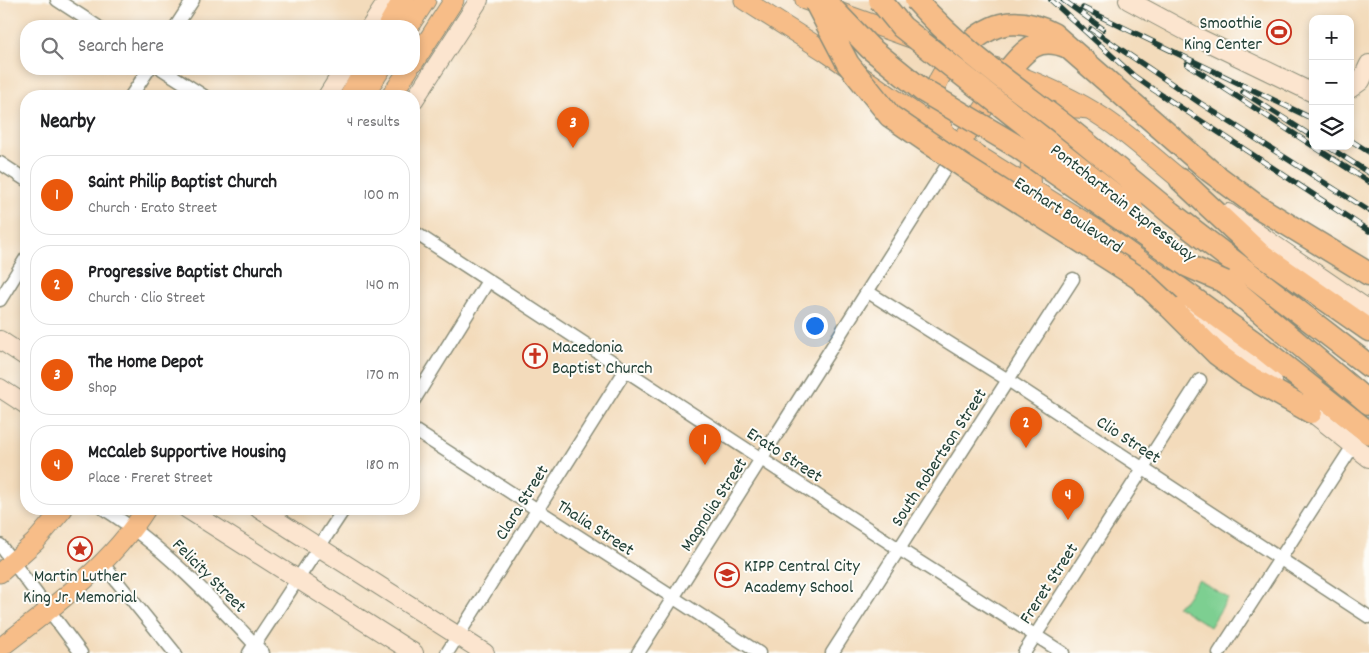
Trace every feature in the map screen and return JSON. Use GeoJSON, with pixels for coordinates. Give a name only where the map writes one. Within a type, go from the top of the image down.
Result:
{"type":"FeatureCollection","features":[{"type":"Feature","properties":{"kind":"highway"},"geometry":{"type":"LineString","coordinates":[[392,20],[404,0]]}},
{"type":"Feature","properties":{"kind":"highway"},"geometry":{"type":"LineString","coordinates":[[815,0],[848,64],[890,116],[963,166],[1139,278],[1216,354],[1244,374],[1318,406]]}},
{"type":"Feature","properties":{"kind":"highway"},"geometry":{"type":"LineString","coordinates":[[824,0],[870,48],[922,90],[1018,147],[1188,266],[1225,282]]}},
{"type":"Feature","properties":{"kind":"highway","name":"Pontchartrain Expressway"},"geometry":{"type":"LineString","coordinates":[[880,0],[902,27],[1225,282],[1369,403]]}},
{"type":"Feature","properties":{"kind":"highway","name":"Pontchartrain Expressway"},"geometry":{"type":"LineString","coordinates":[[916,0],[931,17],[1007,84],[1064,125],[1172,214],[1369,366]]}},
{"type":"Feature","properties":{"kind":"highway"},"geometry":{"type":"LineString","coordinates":[[958,54],[978,34],[994,26],[1009,24],[1040,27],[1053,34],[1075,52],[1184,151],[1210,171],[1258,206],[1369,274]]}},
{"type":"Feature","properties":{"kind":"highway"},"geometry":{"type":"LineString","coordinates":[[1007,72],[1026,49],[1041,43],[1059,43],[1075,52]]}},
{"type":"Feature","properties":{"kind":"highway"},"geometry":{"type":"LineString","coordinates":[[354,90],[363,75]]}},
{"type":"Feature","properties":{"kind":"highway"},"geometry":{"type":"LineString","coordinates":[[1181,180],[1259,253],[1369,330]]}},
{"type":"Feature","properties":{"kind":"highway"},"geometry":{"type":"LineString","coordinates":[[1172,214],[1369,345]]}},
{"type":"Feature","properties":{"kind":"highway"},"geometry":{"type":"LineString","coordinates":[[1169,281],[1263,349],[1318,406],[1361,440]]}},
{"type":"Feature","properties":{"kind":"main road"},"geometry":{"type":"LineString","coordinates":[[413,20],[426,0]]}},
{"type":"Feature","properties":{"kind":"main road"},"geometry":{"type":"LineString","coordinates":[[420,53],[454,0]]}},
{"type":"Feature","properties":{"kind":"main road","name":"Earhart Boulevard"},"geometry":{"type":"LineString","coordinates":[[744,0],[826,52],[953,139],[1096,229],[1169,281]]}},
{"type":"Feature","properties":{"kind":"main road"},"geometry":{"type":"LineString","coordinates":[[805,0],[1007,72],[1066,96],[1104,118],[1181,180]]}},
{"type":"Feature","properties":{"kind":"main road"},"geometry":{"type":"LineString","coordinates":[[958,54],[943,70],[936,81],[935,92],[937,108],[953,139],[1007,72]]}},
{"type":"Feature","properties":{"kind":"main road"},"geometry":{"type":"LineString","coordinates":[[367,90],[377,75]]}},
{"type":"Feature","properties":{"kind":"main road"},"geometry":{"type":"LineString","coordinates":[[395,90],[405,75]]}},
{"type":"Feature","properties":{"kind":"main road"},"geometry":{"type":"LineString","coordinates":[[1031,189],[1030,159],[1032,145],[1046,121],[1065,108],[1089,109]]}},
{"type":"Feature","properties":{"kind":"main road"},"geometry":{"type":"LineString","coordinates":[[7,568],[57,515]]}},
{"type":"Feature","properties":{"kind":"main road"},"geometry":{"type":"LineString","coordinates":[[0,648],[49,610],[102,562],[134,528],[142,515]]}},
{"type":"Feature","properties":{"kind":"street"},"geometry":{"type":"LineString","coordinates":[[57,0],[88,20]]}},
{"type":"Feature","properties":{"kind":"street"},"geometry":{"type":"LineString","coordinates":[[180,20],[193,0]]}},
{"type":"Feature","properties":{"kind":"street"},"geometry":{"type":"LineString","coordinates":[[375,20],[388,0]]}},
{"type":"Feature","properties":{"kind":"street"},"geometry":{"type":"LineString","coordinates":[[420,91],[479,0]]}},
{"type":"Feature","properties":{"kind":"street"},"geometry":{"type":"LineString","coordinates":[[1128,0],[1194,36],[1309,91]]}},
{"type":"Feature","properties":{"kind":"street"},"geometry":{"type":"LineString","coordinates":[[1354,86],[1361,81],[1369,64]]}},
{"type":"Feature","properties":{"kind":"street"},"geometry":{"type":"LineString","coordinates":[[135,90],[145,75]]}},
{"type":"Feature","properties":{"kind":"street"},"geometry":{"type":"LineString","coordinates":[[171,75],[195,90]]}},
{"type":"Feature","properties":{"kind":"street"},"geometry":{"type":"LineString","coordinates":[[331,90],[340,75]]}},
{"type":"Feature","properties":{"kind":"street","name":"Magnolia Street"},"geometry":{"type":"LineString","coordinates":[[638,653],[868,292],[953,139]]}},
{"type":"Feature","properties":{"kind":"street"},"geometry":{"type":"LineString","coordinates":[[0,163],[20,176]]}},
{"type":"Feature","properties":{"kind":"street"},"geometry":{"type":"LineString","coordinates":[[1181,180],[1369,310]]}},
{"type":"Feature","properties":{"kind":"street","name":"Erato Street"},"geometry":{"type":"LineString","coordinates":[[420,236],[899,549],[1063,653]]}},
{"type":"Feature","properties":{"kind":"street"},"geometry":{"type":"LineString","coordinates":[[0,300],[20,268]]}},
{"type":"Feature","properties":{"kind":"street","name":"South Robertson Street"},"geometry":{"type":"LineString","coordinates":[[832,653],[1073,279]]}},
{"type":"Feature","properties":{"kind":"street"},"geometry":{"type":"LineString","coordinates":[[420,390],[488,281]]}},
{"type":"Feature","properties":{"kind":"street","name":"Clio Street"},"geometry":{"type":"LineString","coordinates":[[868,292],[1008,380],[1369,617]]}},
{"type":"Feature","properties":{"kind":"street"},"geometry":{"type":"LineString","coordinates":[[0,340],[20,353]]}},
{"type":"Feature","properties":{"kind":"street","name":"Clara Street"},"geometry":{"type":"LineString","coordinates":[[447,653],[625,371]]}},
{"type":"Feature","properties":{"kind":"street","name":"Freret Street"},"geometry":{"type":"LineString","coordinates":[[1024,653],[1200,380]]}},
{"type":"Feature","properties":{"kind":"street"},"geometry":{"type":"LineString","coordinates":[[0,388],[20,401]]}},
{"type":"Feature","properties":{"kind":"street","name":"Thalia Street"},"geometry":{"type":"LineString","coordinates":[[420,434],[759,653]]}},
{"type":"Feature","properties":{"kind":"street"},"geometry":{"type":"LineString","coordinates":[[1361,440],[1369,458]]}},
{"type":"Feature","properties":{"kind":"street"},"geometry":{"type":"LineString","coordinates":[[1220,653],[1280,559],[1361,440]]}},
{"type":"Feature","properties":{"kind":"street","name":"Felicity Street"},"geometry":{"type":"LineString","coordinates":[[113,515],[134,528],[188,576],[255,650]]}},
{"type":"Feature","properties":{"kind":"street"},"geometry":{"type":"LineString","coordinates":[[197,515],[414,653]]}},
{"type":"Feature","properties":{"kind":"street"},"geometry":{"type":"LineString","coordinates":[[268,515],[485,653]]}},
{"type":"Feature","properties":{"kind":"street"},"geometry":{"type":"LineString","coordinates":[[255,650],[340,515]]}},
{"type":"Feature","properties":{"kind":"street"},"geometry":{"type":"LineString","coordinates":[[0,545],[7,568],[49,610],[81,653]]}},
{"type":"Feature","properties":{"kind":"street"},"geometry":{"type":"LineString","coordinates":[[102,562],[175,653]]}},
{"type":"Feature","properties":{"kind":"green space"},"geometry":{"type":"Polygon","coordinates":[[[1199,580],[1228,598],[1210,627],[1177,606],[1185,601],[1199,580]]]}},
{"type":"Feature","properties":{"kind":"railway"},"geometry":{"type":"LineString","coordinates":[[1051,0],[1134,76],[1369,231]]}},
{"type":"Feature","properties":{"kind":"railway"},"geometry":{"type":"LineString","coordinates":[[1063,0],[1103,29]]}},
{"type":"Feature","properties":{"kind":"railway"},"geometry":{"type":"LineString","coordinates":[[1083,8],[1309,117]]}},
{"type":"Feature","properties":{"kind":"railway"},"geometry":{"type":"LineString","coordinates":[[1091,29],[1200,103],[1369,211]]}},
{"type":"Feature","properties":{"kind":"railway"},"geometry":{"type":"LineString","coordinates":[[1187,64],[1309,143]]}},
{"type":"Feature","properties":{"kind":"railway"},"geometry":{"type":"LineString","coordinates":[[1243,92],[1309,134]]}},
{"type":"Feature","properties":{"kind":"railway"},"geometry":{"type":"LineString","coordinates":[[1354,143],[1369,152]]}},
{"type":"Feature","properties":{"kind":"railway"},"geometry":{"type":"LineString","coordinates":[[1319,150],[1369,182]]}},
{"type":"Feature","properties":{"kind":"railway"},"geometry":{"type":"LineString","coordinates":[[1333,150],[1369,173]]}},
{"type":"Feature","properties":{"kind":"place","name":"Smoothie King Center"},"geometry":{"type":"Point","coordinates":[1279,32]}},
{"type":"Feature","properties":{"kind":"place","name":"The Home Depot"},"geometry":{"type":"Point","coordinates":[573,148]}},
{"type":"Feature","properties":{"kind":"place","name":"Macedonia Baptist Church"},"geometry":{"type":"Point","coordinates":[535,356]}},
{"type":"Feature","properties":{"kind":"place","name":"Progressive Baptist Church"},"geometry":{"type":"Point","coordinates":[1026,448]}},
{"type":"Feature","properties":{"kind":"place","name":"Saint Philip Baptist Church"},"geometry":{"type":"Point","coordinates":[705,465]}},
{"type":"Feature","properties":{"kind":"place","name":"McCaleb Supportive Housing"},"geometry":{"type":"Point","coordinates":[1068,520]}},
{"type":"Feature","properties":{"kind":"place","name":"Martin Luther King Jr. Memorial"},"geometry":{"type":"Point","coordinates":[80,549]}},
{"type":"Feature","properties":{"kind":"place","name":"KIPP Central City Academy School"},"geometry":{"type":"Point","coordinates":[727,575]}}]}
